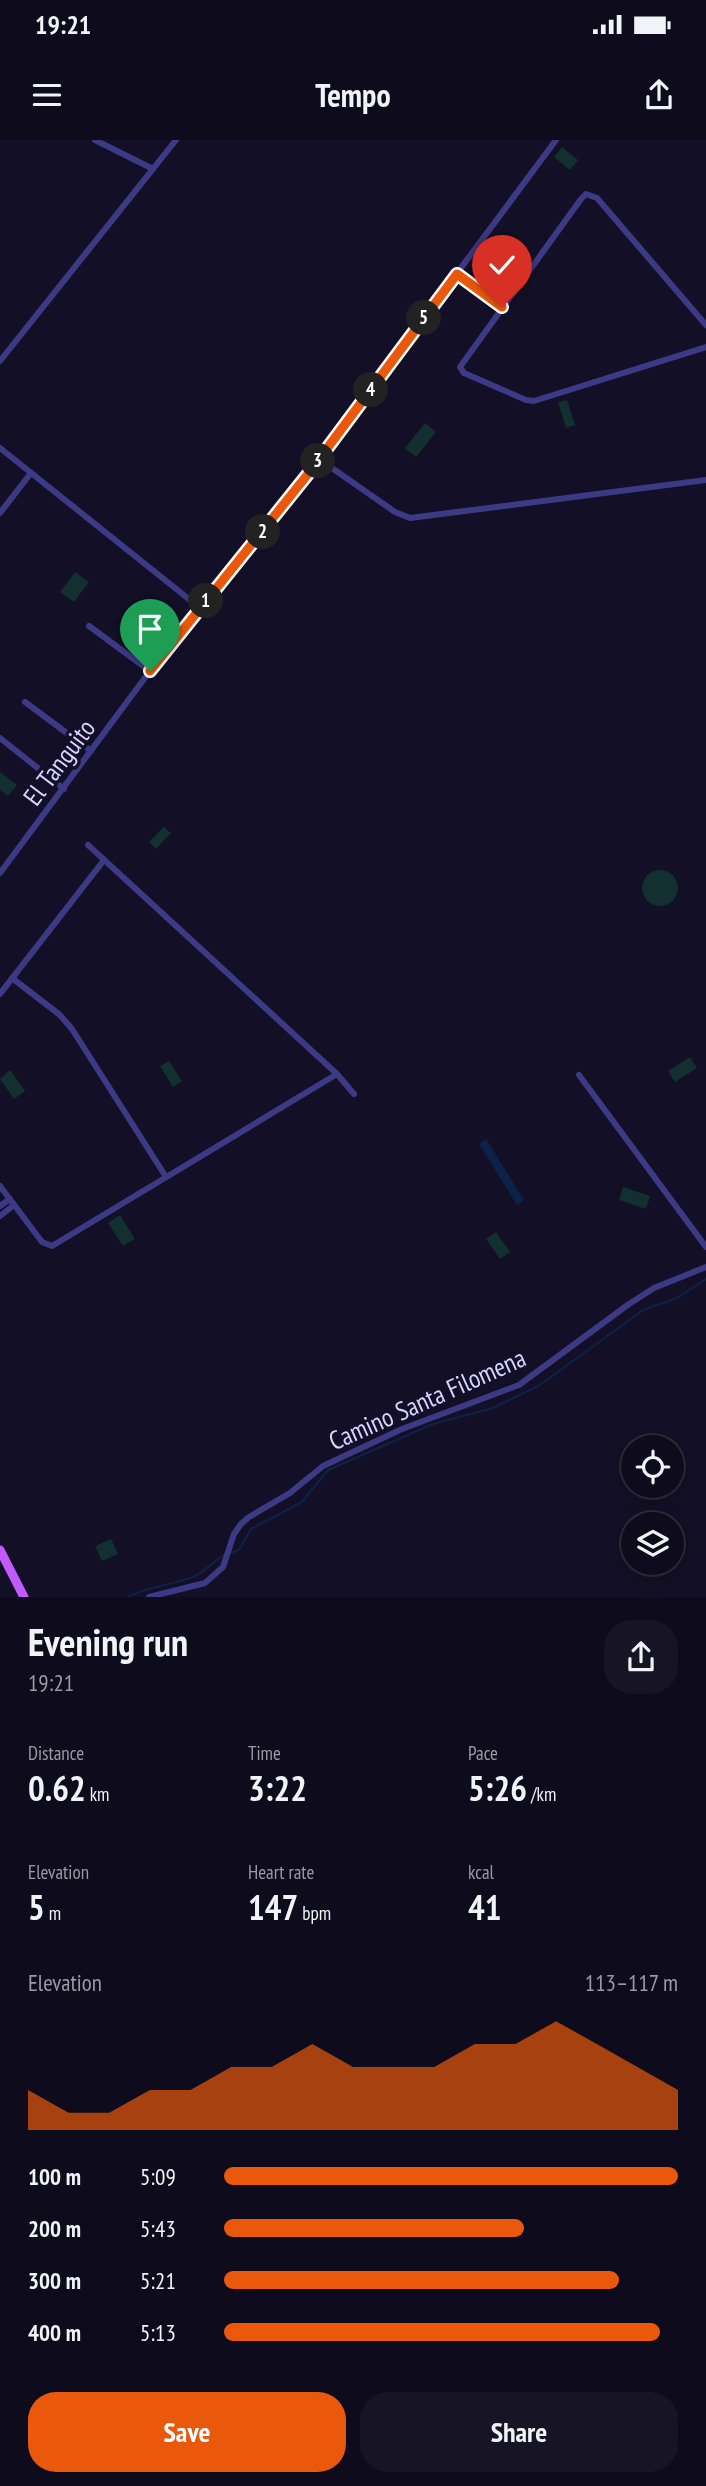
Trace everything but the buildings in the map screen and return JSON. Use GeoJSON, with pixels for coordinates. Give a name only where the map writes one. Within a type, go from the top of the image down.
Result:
{"type":"FeatureCollection","features":[{"type":"Feature","properties":{"kind":"main road"},"geometry":{"type":"LineString","coordinates":[[0,1550],[24,1597]]}},
{"type":"Feature","properties":{"kind":"street"},"geometry":{"type":"LineString","coordinates":[[95,140],[153,169]]}},
{"type":"Feature","properties":{"kind":"street"},"geometry":{"type":"LineString","coordinates":[[0,361],[176,140]]}},
{"type":"Feature","properties":{"kind":"street","name":"El Tanguito"},"geometry":{"type":"LineString","coordinates":[[0,873],[150,671],[319,459],[556,140]]}},
{"type":"Feature","properties":{"kind":"street"},"geometry":{"type":"LineString","coordinates":[[706,325],[597,198],[589,194],[580,198],[460,369],[529,401],[706,347]]}},
{"type":"Feature","properties":{"kind":"street"},"geometry":{"type":"LineString","coordinates":[[457,274],[502,307]]}},
{"type":"Feature","properties":{"kind":"street"},"geometry":{"type":"LineString","coordinates":[[0,447],[200,608]]}},
{"type":"Feature","properties":{"kind":"street"},"geometry":{"type":"LineString","coordinates":[[319,459],[395,512],[410,518],[706,480]]}},
{"type":"Feature","properties":{"kind":"street"},"geometry":{"type":"LineString","coordinates":[[0,513],[31,472]]}},
{"type":"Feature","properties":{"kind":"street"},"geometry":{"type":"LineString","coordinates":[[89,626],[150,671]]}},
{"type":"Feature","properties":{"kind":"street"},"geometry":{"type":"LineString","coordinates":[[25,702],[91,751]]}},
{"type":"Feature","properties":{"kind":"street"},"geometry":{"type":"LineString","coordinates":[[0,738],[64,789]]}},
{"type":"Feature","properties":{"kind":"street"},"geometry":{"type":"LineString","coordinates":[[88,845],[337,1074],[354,1094]]}},
{"type":"Feature","properties":{"kind":"street"},"geometry":{"type":"LineString","coordinates":[[0,994],[104,860]]}},
{"type":"Feature","properties":{"kind":"street"},"geometry":{"type":"LineString","coordinates":[[12,978],[65,1020],[166,1177]]}},
{"type":"Feature","properties":{"kind":"street"},"geometry":{"type":"LineString","coordinates":[[0,1186],[42,1242],[52,1246],[337,1074]]}},
{"type":"Feature","properties":{"kind":"street"},"geometry":{"type":"LineString","coordinates":[[579,1075],[706,1247]]}},
{"type":"Feature","properties":{"kind":"street"},"geometry":{"type":"LineString","coordinates":[[0,1206],[12,1202]]}},
{"type":"Feature","properties":{"kind":"street"},"geometry":{"type":"LineString","coordinates":[[0,1216],[12,1202]]}},
{"type":"Feature","properties":{"kind":"street","name":"Camino Santa Filomena"},"geometry":{"type":"LineString","coordinates":[[149,1597],[205,1583],[219,1572],[235,1532],[249,1517],[285,1497],[331,1462],[401,1429],[519,1385],[641,1297],[706,1267]]}},
{"type":"Feature","properties":{"kind":"green space"},"geometry":{"type":"Polygon","coordinates":[[[562,147],[578,160],[570,170],[554,157],[562,147]]]}},
{"type":"Feature","properties":{"kind":"green space"},"geometry":{"type":"Polygon","coordinates":[[[567,400],[575,425],[566,428],[558,402],[567,400]]]}},
{"type":"Feature","properties":{"kind":"green space"},"geometry":{"type":"Polygon","coordinates":[[[425,423],[436,432],[416,457],[405,448],[425,423]]]}},
{"type":"Feature","properties":{"kind":"green space"},"geometry":{"type":"Polygon","coordinates":[[[75,572],[89,582],[74,602],[60,592],[75,572]]]}},
{"type":"Feature","properties":{"kind":"green space"},"geometry":{"type":"Polygon","coordinates":[[[0,772],[17,785],[8,796],[0,790],[0,772]]]}},
{"type":"Feature","properties":{"kind":"green space"},"geometry":{"type":"Polygon","coordinates":[[[164,827],[171,833],[156,849],[149,842],[164,827]]]}},
{"type":"Feature","properties":{"kind":"green space"},"geometry":{"type":"Polygon","coordinates":[[[660,870],[673,875],[678,888],[673,901],[660,906],[647,901],[642,888],[647,875],[660,870]]]}},
{"type":"Feature","properties":{"kind":"green space"},"geometry":{"type":"Polygon","coordinates":[[[690,1057],[697,1068],[675,1082],[668,1071],[690,1057]]]}},
{"type":"Feature","properties":{"kind":"green space"},"geometry":{"type":"Polygon","coordinates":[[[169,1061],[182,1081],[173,1087],[160,1066],[169,1061]]]}},
{"type":"Feature","properties":{"kind":"green space"},"geometry":{"type":"Polygon","coordinates":[[[10,1070],[25,1091],[14,1099],[0,1079],[10,1070]]]}},
{"type":"Feature","properties":{"kind":"green space"},"geometry":{"type":"Polygon","coordinates":[[[623,1187],[650,1196],[646,1209],[619,1200],[623,1187]]]}},
{"type":"Feature","properties":{"kind":"green space"},"geometry":{"type":"Polygon","coordinates":[[[120,1215],[135,1239],[123,1246],[108,1223],[120,1215]]]}},
{"type":"Feature","properties":{"kind":"green space"},"geometry":{"type":"Polygon","coordinates":[[[496,1232],[510,1252],[500,1259],[486,1239],[496,1232]]]}},
{"type":"Feature","properties":{"kind":"green space"},"geometry":{"type":"Polygon","coordinates":[[[111,1539],[118,1554],[102,1561],[95,1546],[111,1539]]]}},
{"type":"Feature","properties":{"kind":"water"},"geometry":{"type":"Polygon","coordinates":[[[486,1139],[524,1200],[517,1205],[479,1144],[486,1139]]]}},
{"type":"Feature","properties":{"kind":"waterway"},"geometry":{"type":"LineString","coordinates":[[231,1553],[239,1550],[251,1529],[302,1502],[328,1470],[433,1424],[493,1408],[540,1385],[643,1310],[677,1298],[706,1279]]}},
{"type":"Feature","properties":{"kind":"waterway"},"geometry":{"type":"LineString","coordinates":[[128,1597],[193,1577],[225,1555]]}},
{"type":"Feature","properties":{"kind":"route"},"geometry":{"type":"LineString","coordinates":[[150,671],[308,474],[457,274],[502,307]]}}]}
